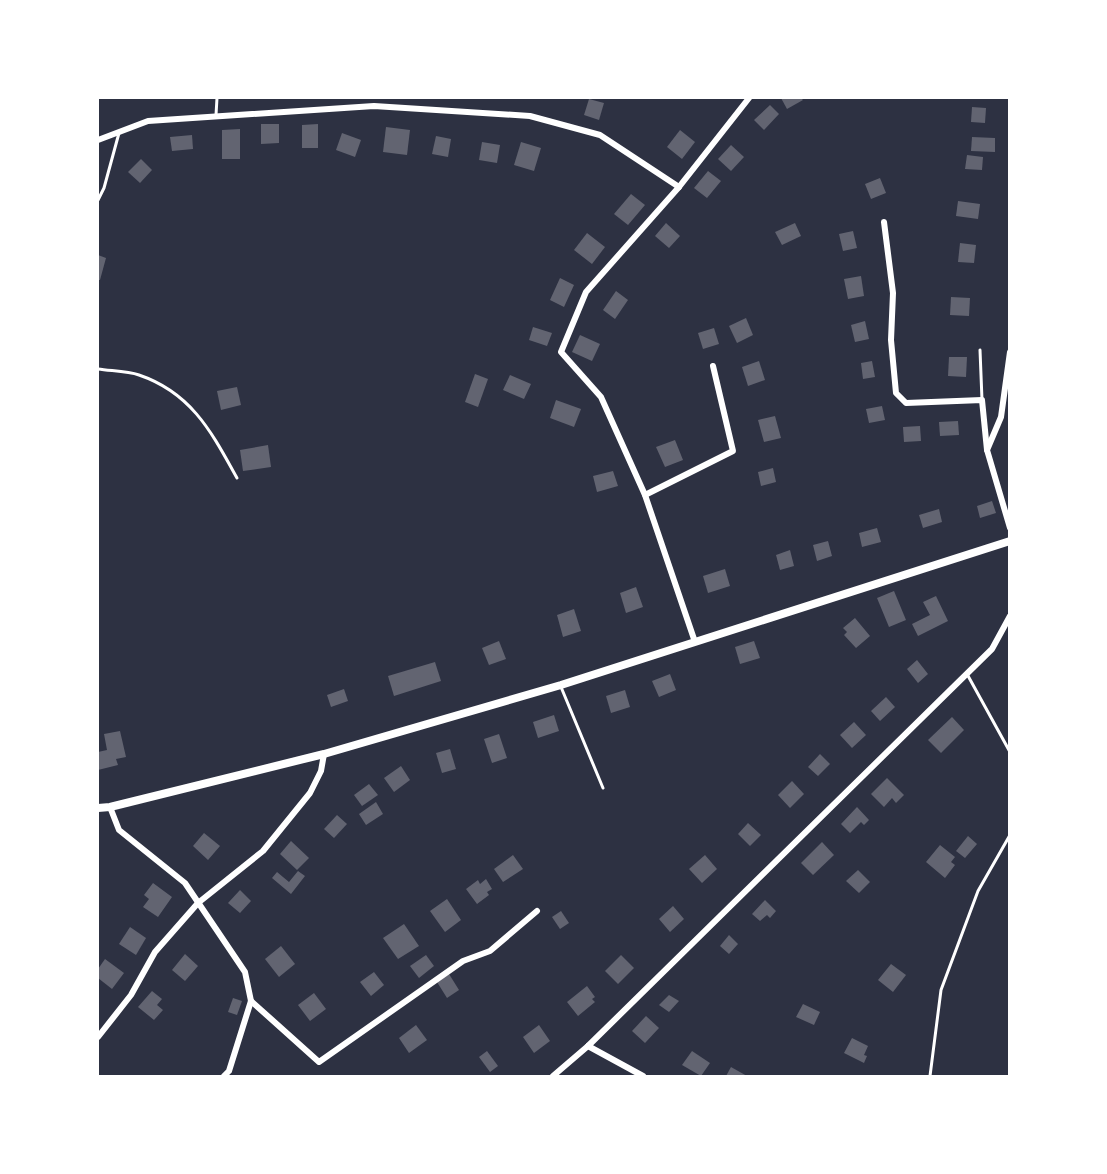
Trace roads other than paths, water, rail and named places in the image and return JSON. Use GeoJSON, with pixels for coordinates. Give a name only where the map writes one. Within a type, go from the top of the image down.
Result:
{"type":"FeatureCollection","features":[{"type":"Feature","properties":{"kind":"main road"},"geometry":{"type":"LineString","coordinates":[[98,808],[110,807],[324,754],[561,685],[1008,541]]}},
{"type":"Feature","properties":{"kind":"street"},"geometry":{"type":"LineString","coordinates":[[374,106],[375,98]]}},
{"type":"Feature","properties":{"kind":"street"},"geometry":{"type":"LineString","coordinates":[[695,642],[645,495],[601,397],[561,352],[586,292],[679,187],[749,98]]}},
{"type":"Feature","properties":{"kind":"street"},"geometry":{"type":"LineString","coordinates":[[98,140],[119,134],[148,121],[374,106],[530,116],[600,135],[679,187]]}},
{"type":"Feature","properties":{"kind":"street"},"geometry":{"type":"LineString","coordinates":[[884,222],[893,293],[891,340],[896,393],[906,403],[982,399],[987,450],[1010,528]]}},
{"type":"Feature","properties":{"kind":"street"},"geometry":{"type":"LineString","coordinates":[[987,450],[1001,417],[1010,352]]}},
{"type":"Feature","properties":{"kind":"street"},"geometry":{"type":"LineString","coordinates":[[645,495],[734,451],[712,366]]}},
{"type":"Feature","properties":{"kind":"street"},"geometry":{"type":"LineString","coordinates":[[553,1077],[588,1046],[992,649],[1010,616]]}},
{"type":"Feature","properties":{"kind":"street"},"geometry":{"type":"LineString","coordinates":[[98,1037],[131,995],[155,952],[198,903],[263,851],[310,793],[321,771],[324,754]]}},
{"type":"Feature","properties":{"kind":"street"},"geometry":{"type":"LineString","coordinates":[[110,807],[119,830],[185,883],[245,972],[250,1001],[229,1071],[224,1077]]}},
{"type":"Feature","properties":{"kind":"street"},"geometry":{"type":"LineString","coordinates":[[250,1001],[320,1062],[463,961],[490,951],[537,911]]}},
{"type":"Feature","properties":{"kind":"street"},"geometry":{"type":"LineString","coordinates":[[588,1046],[643,1077]]}},
{"type":"Feature","properties":{"kind":"lane"},"geometry":{"type":"LineString","coordinates":[[216,117],[217,98]]}},
{"type":"Feature","properties":{"kind":"lane"},"geometry":{"type":"LineString","coordinates":[[98,200],[104,188],[119,134]]}},
{"type":"Feature","properties":{"kind":"lane"},"geometry":{"type":"LineString","coordinates":[[980,350],[982,399]]}},
{"type":"Feature","properties":{"kind":"lane"},"geometry":{"type":"LineString","coordinates":[[98,369],[138,375],[161,385],[184,400],[208,426],[237,478]]}},
{"type":"Feature","properties":{"kind":"lane"},"geometry":{"type":"LineString","coordinates":[[966,673],[1010,752]]}},
{"type":"Feature","properties":{"kind":"lane"},"geometry":{"type":"LineString","coordinates":[[561,685],[603,788]]}},
{"type":"Feature","properties":{"kind":"lane"},"geometry":{"type":"LineString","coordinates":[[930,1077],[941,990],[978,891],[1010,835]]}}]}
